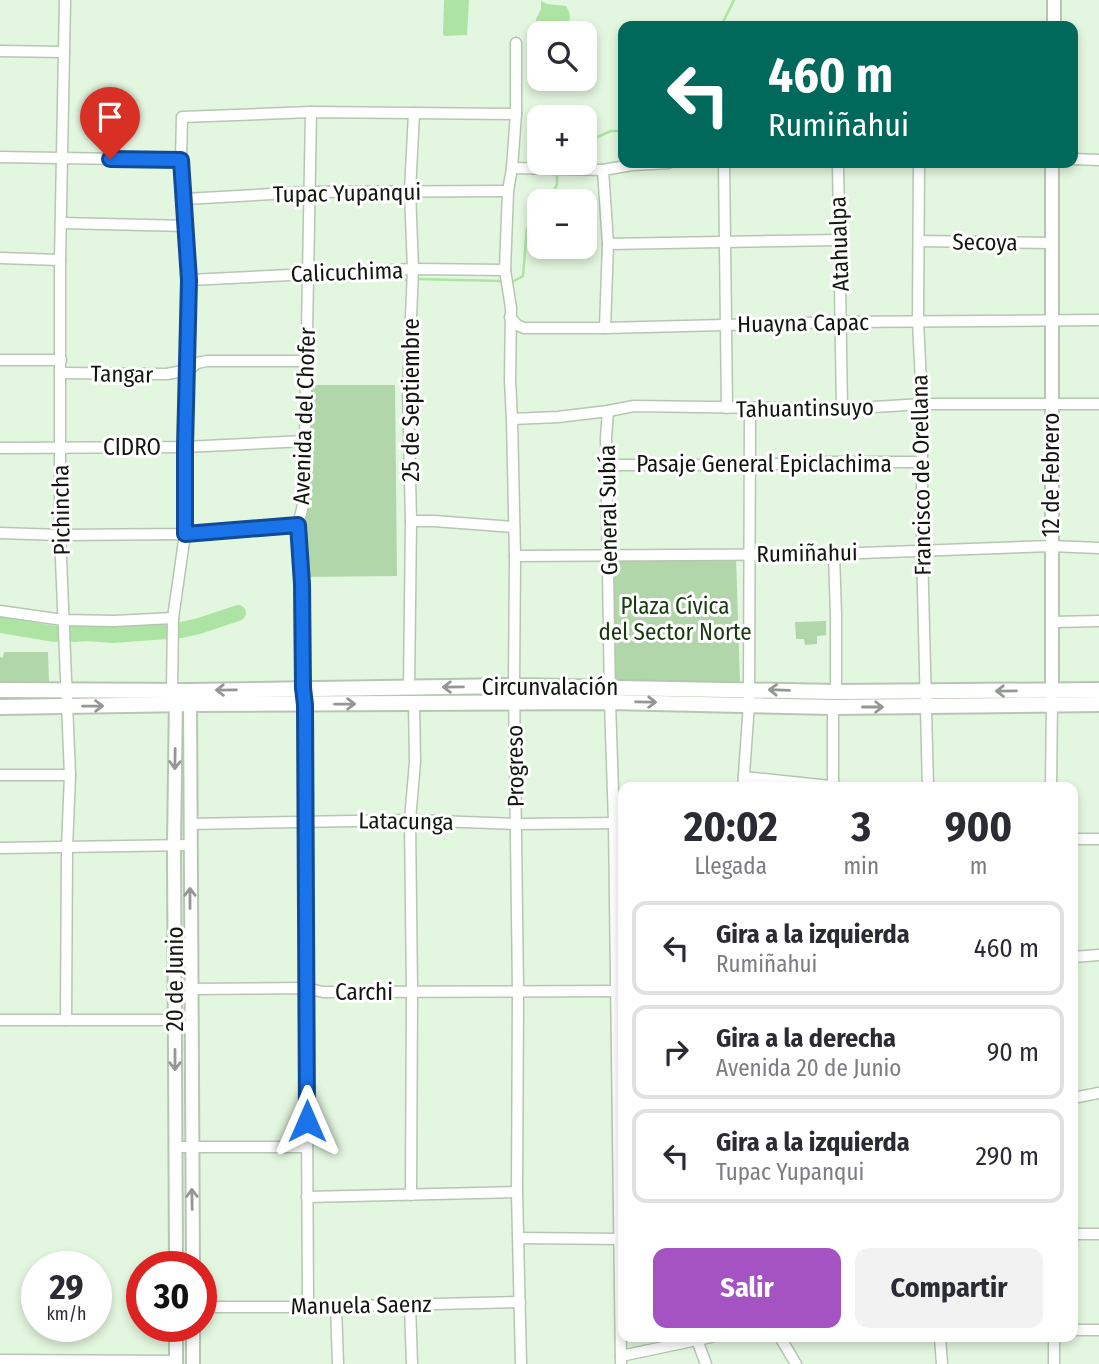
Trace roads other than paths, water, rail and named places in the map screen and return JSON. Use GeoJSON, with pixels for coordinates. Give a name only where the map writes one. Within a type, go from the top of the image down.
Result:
{"type":"FeatureCollection","features":[{"type":"Feature","properties":{"kind":"main road","name":"Circunvalación"},"geometry":{"type":"LineString","coordinates":[[0,708],[68,707],[303,688],[514,686],[610,686],[749,697],[835,700],[1052,698],[1099,704]]}},
{"type":"Feature","properties":{"kind":"main road","name":"Circunvalación"},"geometry":{"type":"LineString","coordinates":[[1052,698],[1099,690]]}},
{"type":"Feature","properties":{"kind":"main road","name":"Circunvalación"},"geometry":{"type":"LineString","coordinates":[[0,691],[181,696],[305,705],[610,702],[749,697]]}},
{"type":"Feature","properties":{"kind":"street","name":"Pichincha"},"geometry":{"type":"LineString","coordinates":[[65,0],[60,260],[60,535],[70,775],[66,1020]]}},
{"type":"Feature","properties":{"kind":"street"},"geometry":{"type":"LineString","coordinates":[[1054,0],[1054,21]]}},
{"type":"Feature","properties":{"kind":"street","name":"Progreso"},"geometry":{"type":"LineString","coordinates":[[516,43],[516,114],[508,191],[505,270],[510,317],[515,556],[517,1192],[522,1364]]}},
{"type":"Feature","properties":{"kind":"street"},"geometry":{"type":"LineString","coordinates":[[0,51],[64,52]]}},
{"type":"Feature","properties":{"kind":"street"},"geometry":{"type":"LineString","coordinates":[[181,696],[173,618],[185,534],[188,370],[189,280],[181,160],[182,117],[311,112],[516,114]]}},
{"type":"Feature","properties":{"kind":"street","name":"Avenida del Chofer"},"geometry":{"type":"LineString","coordinates":[[308,1307],[305,705],[298,525],[303,505],[311,112]]}},
{"type":"Feature","properties":{"kind":"street","name":"25 de Septiembre"},"geometry":{"type":"LineString","coordinates":[[409,687],[411,520],[408,389],[413,270],[410,191],[414,113]]}},
{"type":"Feature","properties":{"kind":"street"},"geometry":{"type":"LineString","coordinates":[[0,157],[181,160]]}},
{"type":"Feature","properties":{"kind":"street"},"geometry":{"type":"LineString","coordinates":[[1078,159],[1099,160]]}},
{"type":"Feature","properties":{"kind":"street"},"geometry":{"type":"LineString","coordinates":[[512,168],[603,170],[618,167]]}},
{"type":"Feature","properties":{"kind":"street"},"geometry":{"type":"LineString","coordinates":[[723,168],[727,408]]}},
{"type":"Feature","properties":{"kind":"street","name":"Atahualpa"},"geometry":{"type":"LineString","coordinates":[[838,168],[842,409]]}},
{"type":"Feature","properties":{"kind":"street","name":"Francisco de Orellana"},"geometry":{"type":"LineString","coordinates":[[919,168],[918,321],[922,404],[922,550],[928,782]]}},
{"type":"Feature","properties":{"kind":"street","name":"12 de Febrero"},"geometry":{"type":"LineString","coordinates":[[1051,782],[1052,168]]}},
{"type":"Feature","properties":{"kind":"street"},"geometry":{"type":"LineString","coordinates":[[603,170],[608,244],[605,328]]}},
{"type":"Feature","properties":{"kind":"street","name":"Tupac Yupanqui"},"geometry":{"type":"LineString","coordinates":[[185,199],[309,192],[508,191]]}},
{"type":"Feature","properties":{"kind":"street"},"geometry":{"type":"LineString","coordinates":[[61,223],[187,226]]}},
{"type":"Feature","properties":{"kind":"street"},"geometry":{"type":"LineString","coordinates":[[608,244],[839,240]]}},
{"type":"Feature","properties":{"kind":"street","name":"Secoya"},"geometry":{"type":"LineString","coordinates":[[919,241],[1051,243]]}},
{"type":"Feature","properties":{"kind":"street"},"geometry":{"type":"LineString","coordinates":[[0,258],[60,260]]}},
{"type":"Feature","properties":{"kind":"street","name":"Calicuchima"},"geometry":{"type":"LineString","coordinates":[[189,280],[413,270],[505,270]]}},
{"type":"Feature","properties":{"kind":"street"},"geometry":{"type":"LineString","coordinates":[[510,317],[524,328],[510,343]]}},
{"type":"Feature","properties":{"kind":"street","name":"Huayna Capac"},"geometry":{"type":"LineString","coordinates":[[524,328],[1099,320]]}},
{"type":"Feature","properties":{"kind":"street"},"geometry":{"type":"LineString","coordinates":[[0,360],[61,360]]}},
{"type":"Feature","properties":{"kind":"street","name":"Tangar"},"geometry":{"type":"LineString","coordinates":[[60,373],[167,374],[188,370],[197,363],[207,361],[307,361]]}},
{"type":"Feature","properties":{"kind":"street","name":"Tahuantinsuyo"},"geometry":{"type":"LineString","coordinates":[[512,419],[558,417],[660,405],[842,409],[922,404],[1099,404]]}},
{"type":"Feature","properties":{"kind":"street"},"geometry":{"type":"LineString","coordinates":[[743,782],[749,697],[750,409]]}},
{"type":"Feature","properties":{"kind":"street","name":"General Subía"},"geometry":{"type":"LineString","coordinates":[[608,411],[610,702],[618,810]]}},
{"type":"Feature","properties":{"kind":"street","name":"CIDRO"},"geometry":{"type":"LineString","coordinates":[[0,447],[185,447],[305,441]]}},
{"type":"Feature","properties":{"kind":"street","name":"Pasaje General Epiclachima"},"geometry":{"type":"LineString","coordinates":[[607,465],[921,462]]}},
{"type":"Feature","properties":{"kind":"street"},"geometry":{"type":"LineString","coordinates":[[411,520],[514,527]]}},
{"type":"Feature","properties":{"kind":"street"},"geometry":{"type":"LineString","coordinates":[[0,533],[185,534],[298,525]]}},
{"type":"Feature","properties":{"kind":"street","name":"Rumiñahui"},"geometry":{"type":"LineString","coordinates":[[515,556],[834,554],[1051,546],[1099,548]]}},
{"type":"Feature","properties":{"kind":"street"},"geometry":{"type":"LineString","coordinates":[[833,782],[836,614],[834,554]]}},
{"type":"Feature","properties":{"kind":"street"},"geometry":{"type":"LineString","coordinates":[[0,611],[63,620],[173,618]]}},
{"type":"Feature","properties":{"kind":"street"},"geometry":{"type":"LineString","coordinates":[[1053,622],[1099,621]]}},
{"type":"Feature","properties":{"kind":"street","name":"20 de Junio"},"geometry":{"type":"LineString","coordinates":[[181,696],[190,824],[192,1251]]}},
{"type":"Feature","properties":{"kind":"street","name":"20 de Junio"},"geometry":{"type":"LineString","coordinates":[[176,1251],[174,846],[181,696]]}},
{"type":"Feature","properties":{"kind":"street"},"geometry":{"type":"LineString","coordinates":[[411,1195],[410,820],[415,762],[414,704]]}},
{"type":"Feature","properties":{"kind":"street"},"geometry":{"type":"LineString","coordinates":[[0,775],[70,775]]}},
{"type":"Feature","properties":{"kind":"street","name":"Latacunga"},"geometry":{"type":"LineString","coordinates":[[190,824],[410,820],[517,824],[618,823]]}},
{"type":"Feature","properties":{"kind":"street"},"geometry":{"type":"LineString","coordinates":[[1078,839],[1099,839]]}},
{"type":"Feature","properties":{"kind":"street"},"geometry":{"type":"LineString","coordinates":[[0,848],[190,845]]}},
{"type":"Feature","properties":{"kind":"street"},"geometry":{"type":"LineString","coordinates":[[1078,957],[1099,955]]}},
{"type":"Feature","properties":{"kind":"street","name":"Carchi"},"geometry":{"type":"LineString","coordinates":[[190,989],[306,988],[323,992],[618,991]]}},
{"type":"Feature","properties":{"kind":"street"},"geometry":{"type":"LineString","coordinates":[[175,1003],[190,1003]]}},
{"type":"Feature","properties":{"kind":"street"},"geometry":{"type":"LineString","coordinates":[[0,1020],[175,1020]]}},
{"type":"Feature","properties":{"kind":"street"},"geometry":{"type":"LineString","coordinates":[[1078,1097],[1099,1093]]}},
{"type":"Feature","properties":{"kind":"street"},"geometry":{"type":"LineString","coordinates":[[175,1147],[307,1147]]}},
{"type":"Feature","properties":{"kind":"street"},"geometry":{"type":"LineString","coordinates":[[307,1197],[517,1192]]}},
{"type":"Feature","properties":{"kind":"street"},"geometry":{"type":"LineString","coordinates":[[1078,1234],[1099,1234]]}},
{"type":"Feature","properties":{"kind":"street"},"geometry":{"type":"LineString","coordinates":[[519,1238],[618,1239]]}},
{"type":"Feature","properties":{"kind":"street","name":"Manuela Saenz"},"geometry":{"type":"LineString","coordinates":[[217,1307],[520,1302]]}},
{"type":"Feature","properties":{"kind":"street"},"geometry":{"type":"LineString","coordinates":[[410,1305],[412,1364]]}},
{"type":"Feature","properties":{"kind":"street"},"geometry":{"type":"LineString","coordinates":[[336,1306],[338,1364]]}},
{"type":"Feature","properties":{"kind":"street"},"geometry":{"type":"LineString","coordinates":[[1078,1330],[1099,1329]]}},
{"type":"Feature","properties":{"kind":"street"},"geometry":{"type":"LineString","coordinates":[[0,1360],[176,1362],[176,1342]]}},
{"type":"Feature","properties":{"kind":"street"},"geometry":{"type":"LineString","coordinates":[[193,1342],[193,1364]]}},
{"type":"Feature","properties":{"kind":"street","name":"General Subía"},"geometry":{"type":"LineString","coordinates":[[621,1342],[621,1360]]}},
{"type":"Feature","properties":{"kind":"street"},"geometry":{"type":"LineString","coordinates":[[621,1360],[689,1342]]}},
{"type":"Feature","properties":{"kind":"street"},"geometry":{"type":"LineString","coordinates":[[698,1342],[705,1364]]}},
{"type":"Feature","properties":{"kind":"street"},"geometry":{"type":"LineString","coordinates":[[783,1342],[796,1364]]}},
{"type":"Feature","properties":{"kind":"street"},"geometry":{"type":"LineString","coordinates":[[940,1342],[942,1364]]}},
{"type":"Feature","properties":{"kind":"street"},"geometry":{"type":"LineString","coordinates":[[1054,1342],[1054,1364]]}},
{"type":"Feature","properties":{"kind":"waterway"},"geometry":{"type":"LineString","coordinates":[[724,21],[734,0]]}},
{"type":"Feature","properties":{"kind":"waterway"},"geometry":{"type":"LineString","coordinates":[[597,137],[618,131]]}},
{"type":"Feature","properties":{"kind":"waterway"},"geometry":{"type":"LineString","coordinates":[[555,189],[557,175]]}},
{"type":"Feature","properties":{"kind":"waterway"},"geometry":{"type":"LineString","coordinates":[[512,282],[523,276],[527,228]]}},
{"type":"Feature","properties":{"kind":"waterway"},"geometry":{"type":"LineString","coordinates":[[390,278],[405,280]]}},
{"type":"Feature","properties":{"kind":"waterway"},"geometry":{"type":"LineString","coordinates":[[418,279],[501,281]]}},
{"type":"Feature","properties":{"kind":"waterway"},"geometry":{"type":"LineString","coordinates":[[316,280],[374,280]]}},
{"type":"Feature","properties":{"kind":"waterway"},"geometry":{"type":"LineString","coordinates":[[181,630],[238,613]]}},
{"type":"Feature","properties":{"kind":"waterway"},"geometry":{"type":"LineString","coordinates":[[0,625],[55,634]]}},
{"type":"Feature","properties":{"kind":"waterway"},"geometry":{"type":"LineString","coordinates":[[74,634],[113,635],[167,631]]}},
{"type":"Feature","properties":{"kind":"park label","name":"Plaza Cívica del Sector Norte"},"geometry":{"type":"Point","coordinates":[675,619]}}]}
